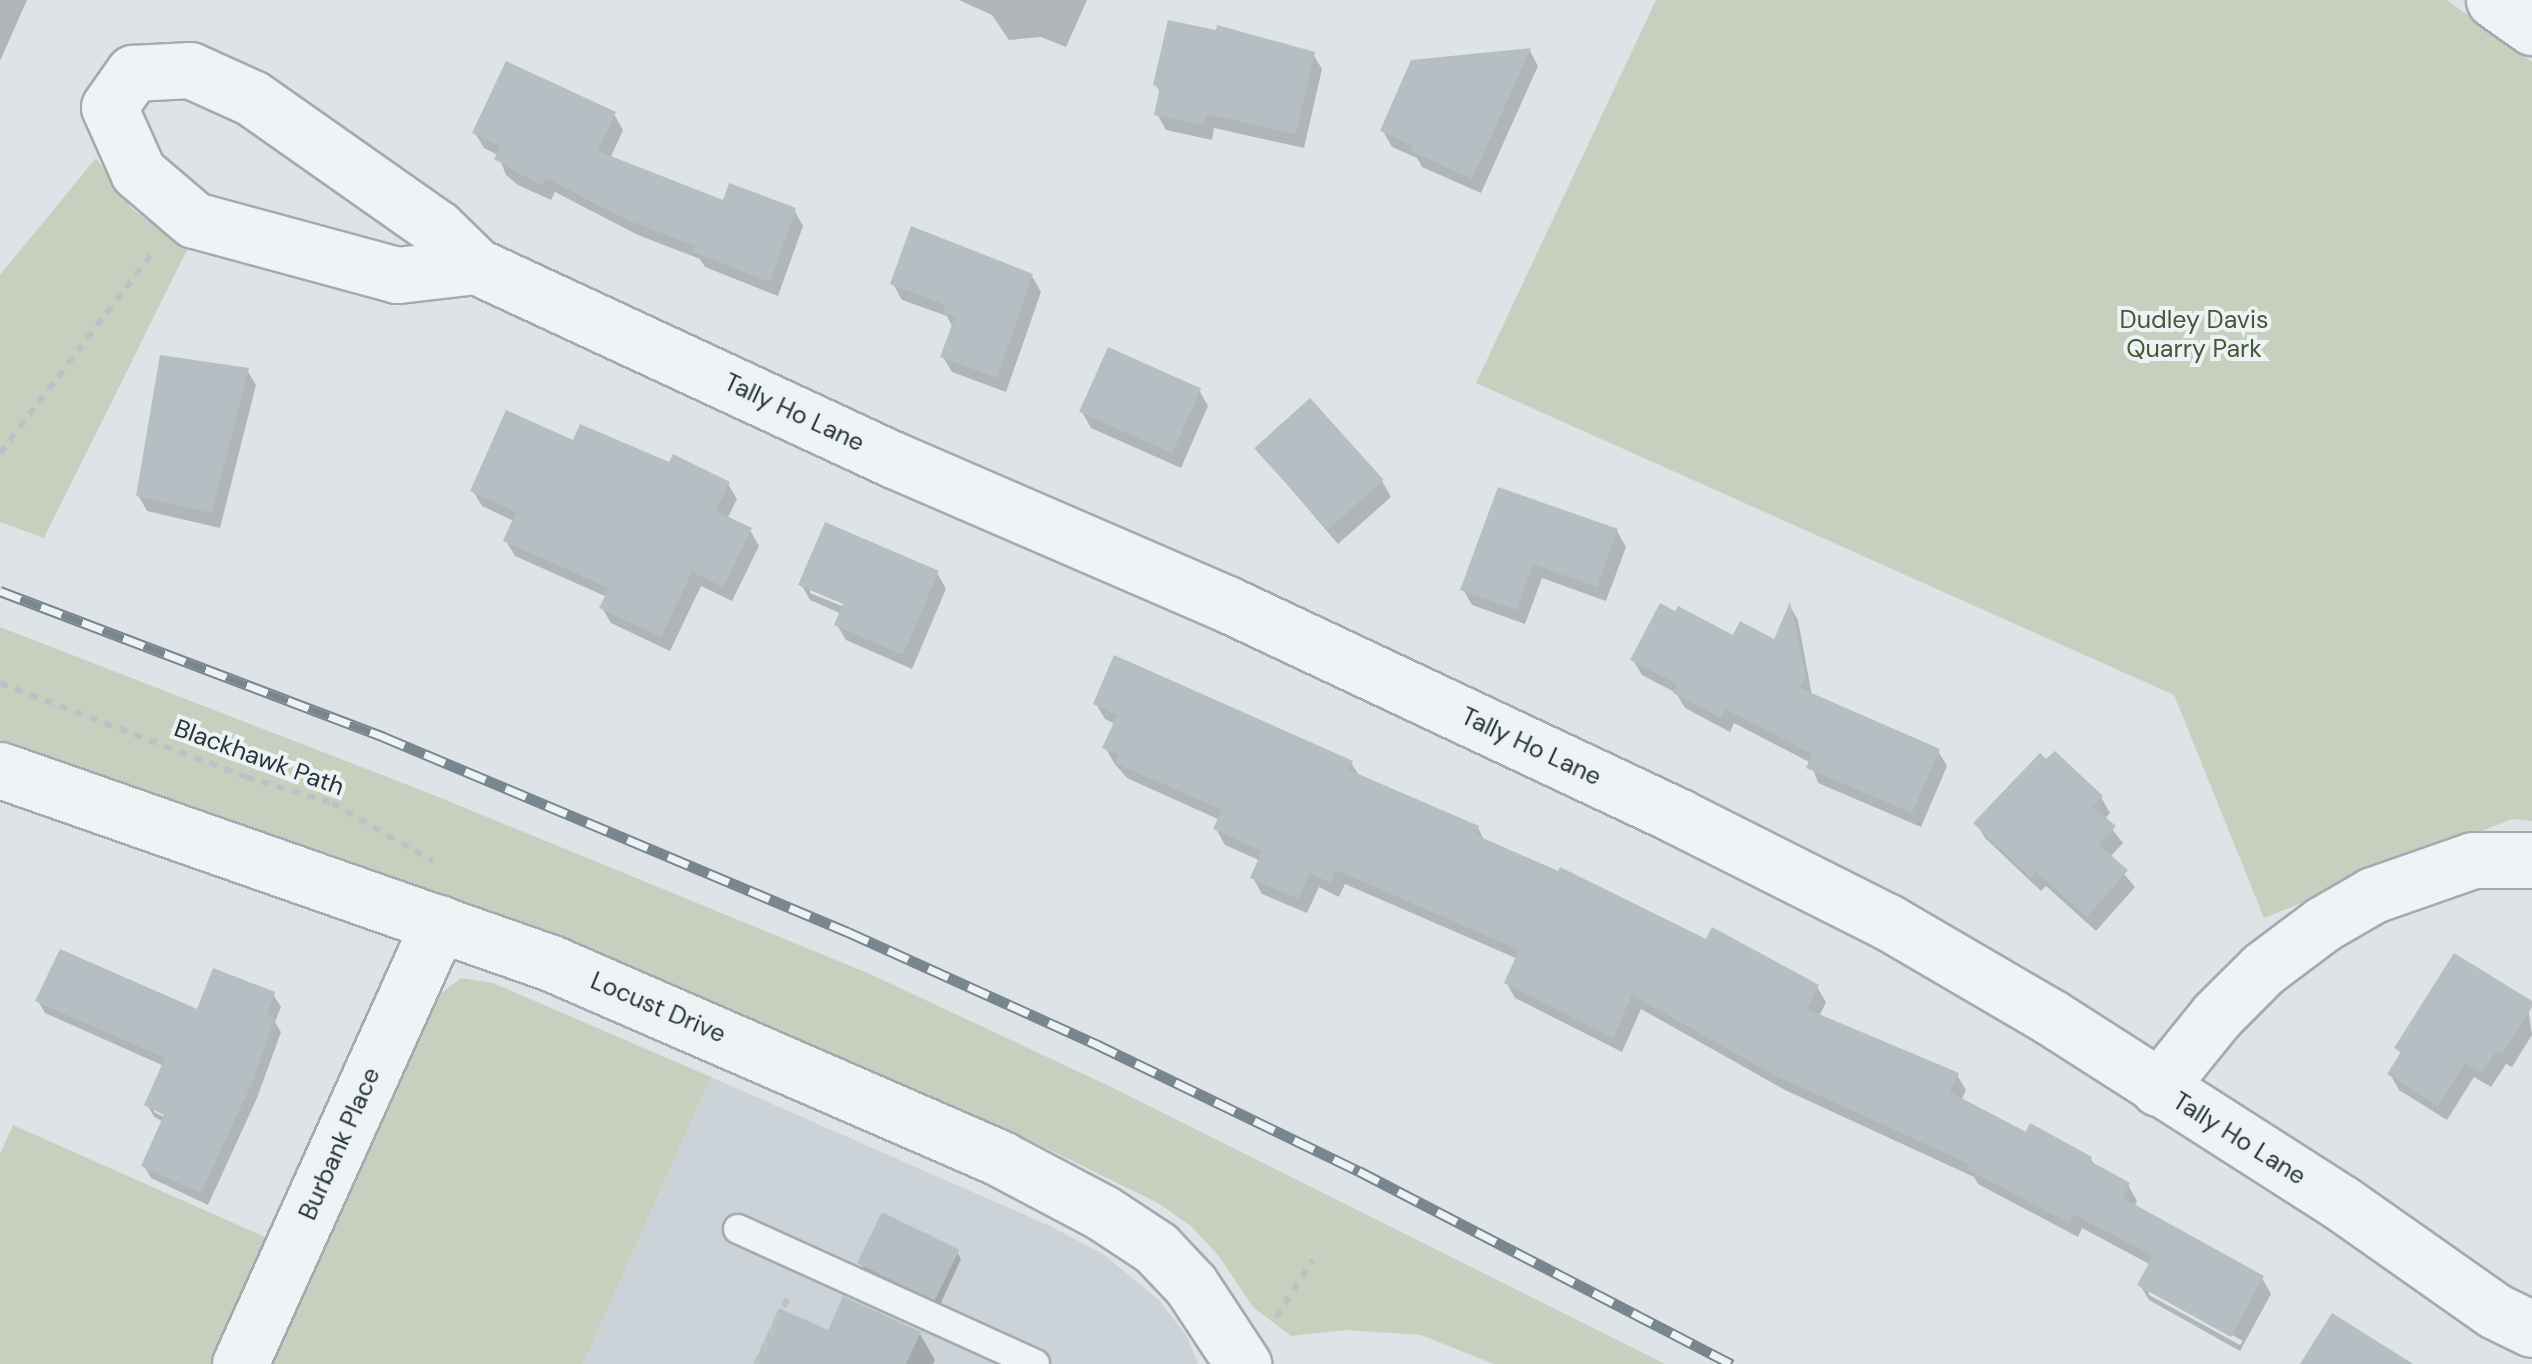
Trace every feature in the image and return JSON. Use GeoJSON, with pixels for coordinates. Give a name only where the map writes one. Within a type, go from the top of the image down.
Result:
{"type":"FeatureCollection","features":[{"type":"Feature","properties":{"kind":"street"},"geometry":{"type":"LineString","coordinates":[[2494,0],[2532,27]]}},
{"type":"Feature","properties":{"kind":"street","name":"Tally Ho Lane"},"geometry":{"type":"LineString","coordinates":[[476,266],[398,275],[194,220],[138,172],[109,108],[134,73],[190,70],[252,98],[421,216],[476,266],[894,460],[1226,604],[1679,816],[1888,922],[2049,1016],[2340,1202],[2494,1310],[2532,1329]]}},
{"type":"Feature","properties":{"kind":"street","name":"Locust Drive"},"geometry":{"type":"LineString","coordinates":[[0,770],[551,962],[1001,1158],[1103,1213],[1156,1248],[1256,1345]]}},
{"type":"Feature","properties":{"kind":"street"},"geometry":{"type":"LineString","coordinates":[[2158,1088],[2216,1016],[2263,969],[2323,924],[2373,895],[2473,860],[2532,860]]}},
{"type":"Feature","properties":{"kind":"street","name":"Burbank Place"},"geometry":{"type":"LineString","coordinates":[[240,1364],[440,923]]}},
{"type":"Feature","properties":{"kind":"lane"},"geometry":{"type":"LineString","coordinates":[[738,1229],[1035,1364]]}},
{"type":"Feature","properties":{"kind":"path"},"geometry":{"type":"LineString","coordinates":[[0,454],[183,210]]}},
{"type":"Feature","properties":{"kind":"path","name":"Blackhawk Path"},"geometry":{"type":"LineString","coordinates":[[0,683],[246,777],[332,803],[444,868],[440,923]]}},
{"type":"Feature","properties":{"kind":"path"},"geometry":{"type":"LineString","coordinates":[[756,1364],[806,1260]]}},
{"type":"Feature","properties":{"kind":"path"},"geometry":{"type":"LineString","coordinates":[[1256,1345],[1313,1260]]}},
{"type":"Feature","properties":{"kind":"shaded area"},"geometry":{"type":"Polygon","coordinates":[[[711,1077],[1050,1226],[1103,1254],[1159,1300],[1188,1338],[1198,1364],[583,1364],[711,1077]]]}},
{"type":"Feature","properties":{"kind":"green space","name":"Dudley Davis Quarry Park"},"geometry":{"type":"Polygon","coordinates":[[[1656,0],[2447,0],[2532,62],[2532,821],[2512,819],[2264,918],[2174,695],[1476,383],[1656,0]]]}},
{"type":"Feature","properties":{"kind":"green space"},"geometry":{"type":"Polygon","coordinates":[[[96,158],[131,208],[151,223],[192,240],[44,538],[0,522],[0,275],[96,158]]]}},
{"type":"Feature","properties":{"kind":"green space"},"geometry":{"type":"Polygon","coordinates":[[[0,627],[426,792],[870,974],[1109,1086],[1665,1364],[1494,1364],[1421,1335],[1346,1330],[1291,1336],[1253,1307],[1218,1255],[1191,1226],[1158,1203],[1021,1136],[563,936],[0,739],[0,627]]]}},
{"type":"Feature","properties":{"kind":"green space"},"geometry":{"type":"Polygon","coordinates":[[[461,978],[493,983],[711,1077],[583,1364],[0,1364],[0,1154],[13,1125],[317,1260],[429,1013],[443,992],[461,978]]]}},
{"type":"Feature","properties":{"kind":"building"},"geometry":{"type":"Polygon","coordinates":[[[1168,20],[1216,30],[1217,25],[1315,52],[1296,134],[1206,114],[1204,125],[1154,115],[1160,87],[1153,85],[1168,20]]]}},
{"type":"Feature","properties":{"kind":"building"},"geometry":{"type":"Polygon","coordinates":[[[1531,48],[1472,179],[1411,151],[1413,146],[1380,131],[1411,60],[1531,48]]]}},
{"type":"Feature","properties":{"kind":"building"},"geometry":{"type":"Polygon","coordinates":[[[506,61],[616,112],[598,151],[723,200],[729,183],[796,208],[770,282],[693,252],[695,246],[627,220],[546,178],[542,186],[494,159],[500,146],[472,133],[506,61]]]}},
{"type":"Feature","properties":{"kind":"building"},"geometry":{"type":"Polygon","coordinates":[[[911,226],[1033,274],[997,378],[940,357],[955,317],[942,313],[945,305],[890,284],[911,226]]]}},
{"type":"Feature","properties":{"kind":"building"},"geometry":{"type":"Polygon","coordinates":[[[1108,347],[1201,388],[1172,453],[1079,412],[1108,347]]]}},
{"type":"Feature","properties":{"kind":"building"},"geometry":{"type":"Polygon","coordinates":[[[160,355],[249,368],[212,513],[136,496],[160,355]]]}},
{"type":"Feature","properties":{"kind":"building"},"geometry":{"type":"Polygon","coordinates":[[[1310,398],[1384,480],[1328,530],[1254,448],[1310,398]]]}},
{"type":"Feature","properties":{"kind":"building"},"geometry":{"type":"Polygon","coordinates":[[[506,410],[573,440],[580,424],[669,462],[673,454],[730,482],[716,511],[752,528],[723,587],[692,572],[661,637],[599,608],[609,588],[503,541],[516,512],[470,491],[506,410]]]}},
{"type":"Feature","properties":{"kind":"building"},"geometry":{"type":"Polygon","coordinates":[[[1498,487],[1618,529],[1597,587],[1533,564],[1517,610],[1460,590],[1498,487]]]}},
{"type":"Feature","properties":{"kind":"building"},"geometry":{"type":"Polygon","coordinates":[[[825,522],[939,571],[903,655],[834,625],[843,604],[798,585],[825,522]]]}},
{"type":"Feature","properties":{"kind":"building"},"geometry":{"type":"Polygon","coordinates":[[[1790,602],[1806,676],[1800,688],[1940,749],[1912,813],[1806,768],[1812,754],[1725,709],[1721,718],[1673,693],[1677,684],[1630,660],[1660,603],[1675,611],[1678,606],[1733,635],[1740,621],[1774,639],[1790,602]]]}},
{"type":"Feature","properties":{"kind":"building"},"geometry":{"type":"Polygon","coordinates":[[[1114,655],[1353,761],[1349,770],[1479,826],[1476,835],[1558,871],[1560,867],[1706,939],[1712,927],[1819,985],[1807,1009],[1959,1073],[1950,1092],[2026,1132],[2030,1123],[2092,1157],[2090,1161],[2130,1183],[2123,1198],[2264,1276],[2231,1337],[2137,1285],[2153,1256],[2073,1214],[2069,1223],[1967,1169],[1969,1164],[1774,1075],[1632,995],[1613,1038],[1504,983],[1519,950],[1336,870],[1331,883],[1310,873],[1298,899],[1250,878],[1262,851],[1213,829],[1222,810],[1115,763],[1119,755],[1102,748],[1117,715],[1093,704],[1114,655]]]}},
{"type":"Feature","properties":{"kind":"building"},"geometry":{"type":"Polygon","coordinates":[[[2055,751],[2103,796],[2093,807],[2116,826],[2099,845],[2128,870],[2087,917],[2036,872],[2031,878],[1973,823],[2040,753],[2046,759],[2055,751]]]}},
{"type":"Feature","properties":{"kind":"building"},"geometry":{"type":"Polygon","coordinates":[[[60,949],[197,1009],[213,968],[275,992],[267,1014],[275,1018],[251,1085],[201,1193],[141,1166],[164,1115],[144,1105],[165,1058],[35,1001],[60,949]]]}},
{"type":"Feature","properties":{"kind":"building"},"geometry":{"type":"Polygon","coordinates":[[[2454,953],[2532,1001],[2532,1007],[2502,1054],[2497,1050],[2482,1073],[2465,1063],[2438,1106],[2387,1074],[2401,1052],[2394,1048],[2454,953]]]}},
{"type":"Feature","properties":{"kind":"building"},"geometry":{"type":"Polygon","coordinates":[[[882,1212],[959,1250],[934,1301],[857,1263],[882,1212]]]}},
{"type":"Feature","properties":{"kind":"building"},"geometry":{"type":"Polygon","coordinates":[[[843,1296],[921,1332],[906,1364],[754,1364],[779,1308],[828,1330],[843,1296]]]}},
{"type":"Feature","properties":{"kind":"building"},"geometry":{"type":"Polygon","coordinates":[[[2332,1313],[2413,1364],[2300,1364],[2332,1313]]]}},
{"type":"Feature","properties":{"kind":"railway"},"geometry":{"type":"LineString","coordinates":[[0,591],[384,737],[848,932],[1096,1044],[1359,1171],[1732,1364]]}}]}
